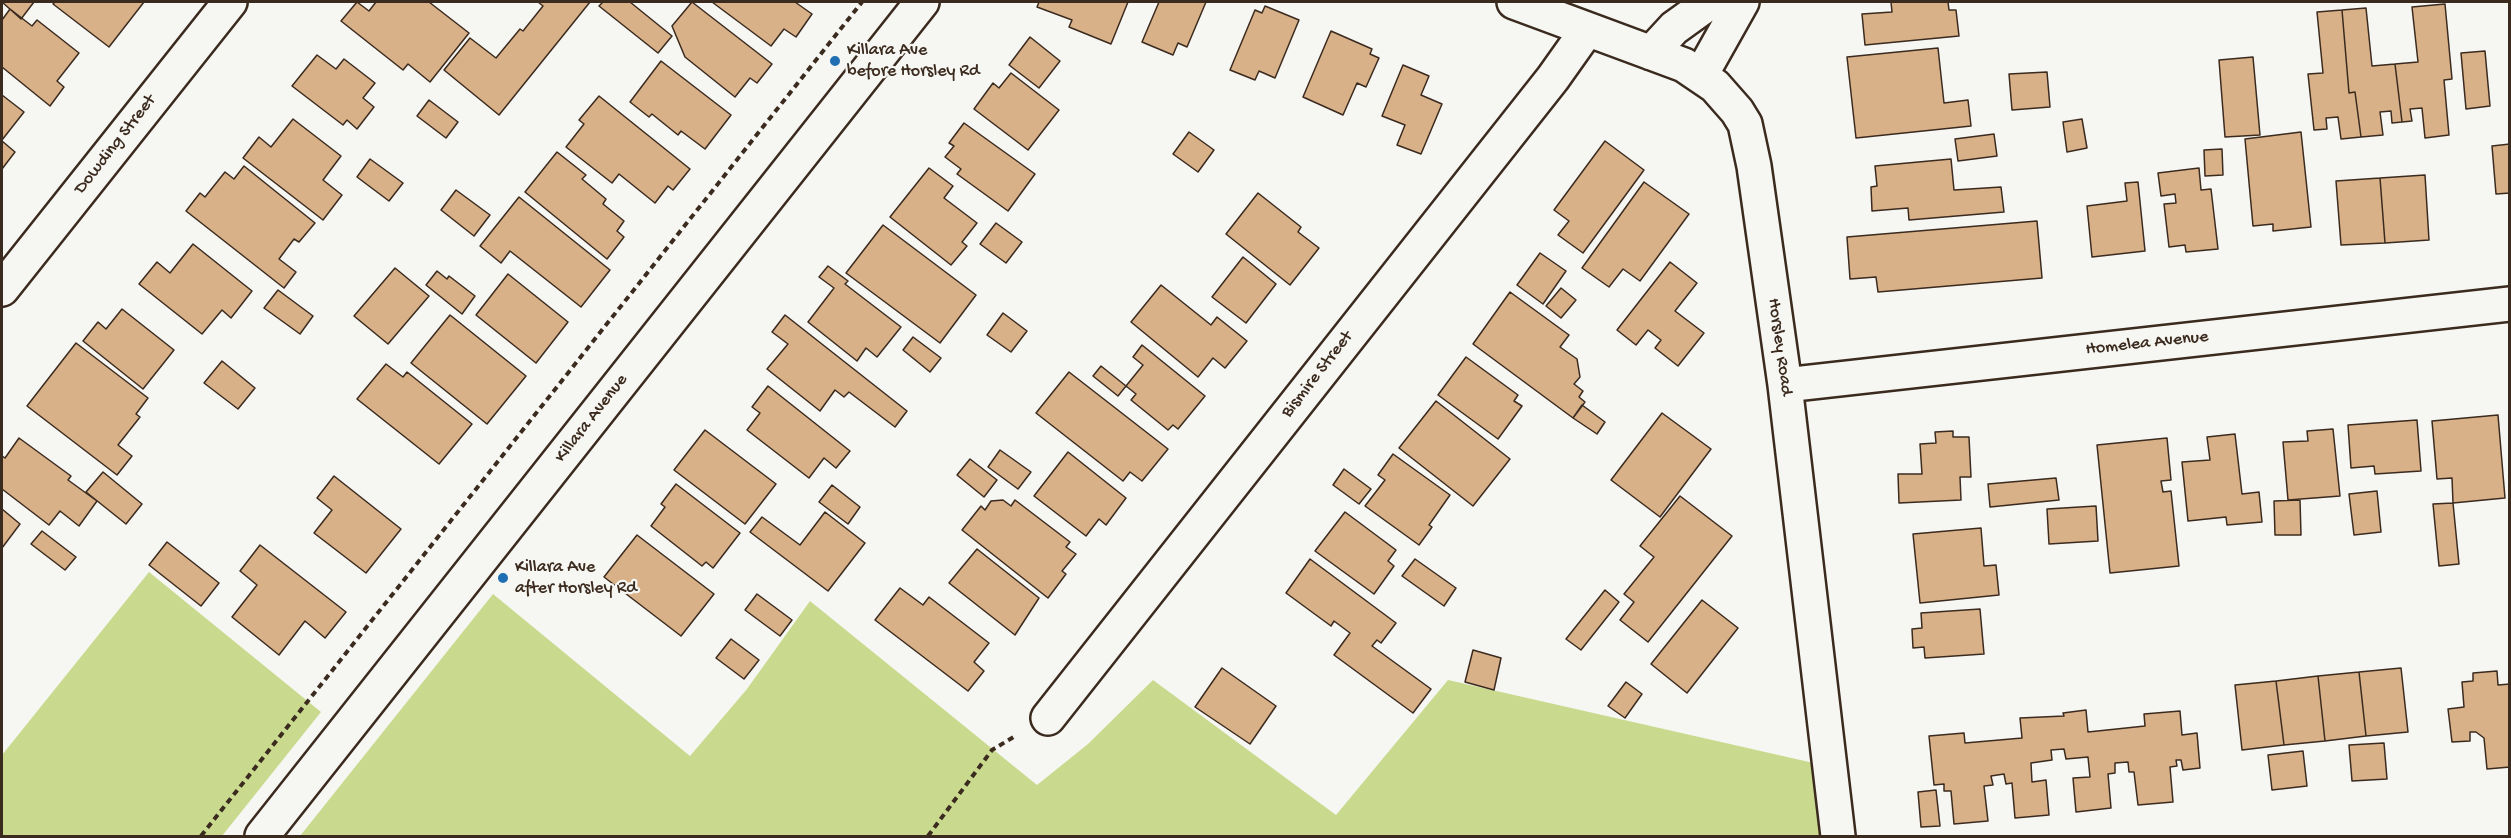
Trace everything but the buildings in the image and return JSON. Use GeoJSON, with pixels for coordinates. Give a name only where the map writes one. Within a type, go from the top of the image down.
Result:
{"type":"FeatureCollection","features":[{"type":"Feature","properties":{"kind":"street","name":"Dowding Street"},"geometry":{"type":"LineString","coordinates":[[2,290],[230,2]]}},
{"type":"Feature","properties":{"kind":"street","name":"Killara Avenue"},"geometry":{"type":"LineString","coordinates":[[262,837],[922,2]]}},
{"type":"Feature","properties":{"kind":"street","name":"Horsley Road"},"geometry":{"type":"LineString","coordinates":[[1514,2],[1684,65],[1715,86],[1737,111],[1747,134],[1785,385],[1838,837]]}},
{"type":"Feature","properties":{"kind":"street"},"geometry":{"type":"LineString","coordinates":[[1652,53],[1674,28],[1710,2]]}},
{"type":"Feature","properties":{"kind":"street"},"geometry":{"type":"LineString","coordinates":[[1701,75],[1732,16],[1742,2]]}},
{"type":"Feature","properties":{"kind":"street","name":"Bismire Street"},"geometry":{"type":"LineString","coordinates":[[1048,718],[1553,78],[1587,30]]}},
{"type":"Feature","properties":{"kind":"street","name":"Homelea Avenue"},"geometry":{"type":"LineString","coordinates":[[1785,385],[2510,304]]}},
{"type":"Feature","properties":{"kind":"path"},"geometry":{"type":"LineString","coordinates":[[201,837],[862,2]]}},
{"type":"Feature","properties":{"kind":"path"},"geometry":{"type":"LineString","coordinates":[[928,837],[992,750],[1048,718]]}},
{"type":"Feature","properties":{"kind":"green space"},"geometry":{"type":"Polygon","coordinates":[[[149,572],[321,712],[222,836],[2,836],[2,755],[149,572]]]}},
{"type":"Feature","properties":{"kind":"green space"},"geometry":{"type":"Polygon","coordinates":[[[493,594],[690,756],[747,689],[810,601],[1037,785],[1088,744],[1153,680],[1336,815],[1448,680],[1818,764],[1822,836],[300,836],[493,594]]]}},
{"type":"Feature","properties":{"kind":"place","name":"Killara Ave before Horsley Rd"},"geometry":{"type":"Point","coordinates":[835,61]}},
{"type":"Feature","properties":{"kind":"place","name":"Killara Ave after Horsley Rd"},"geometry":{"type":"Point","coordinates":[503,578]}}]}
